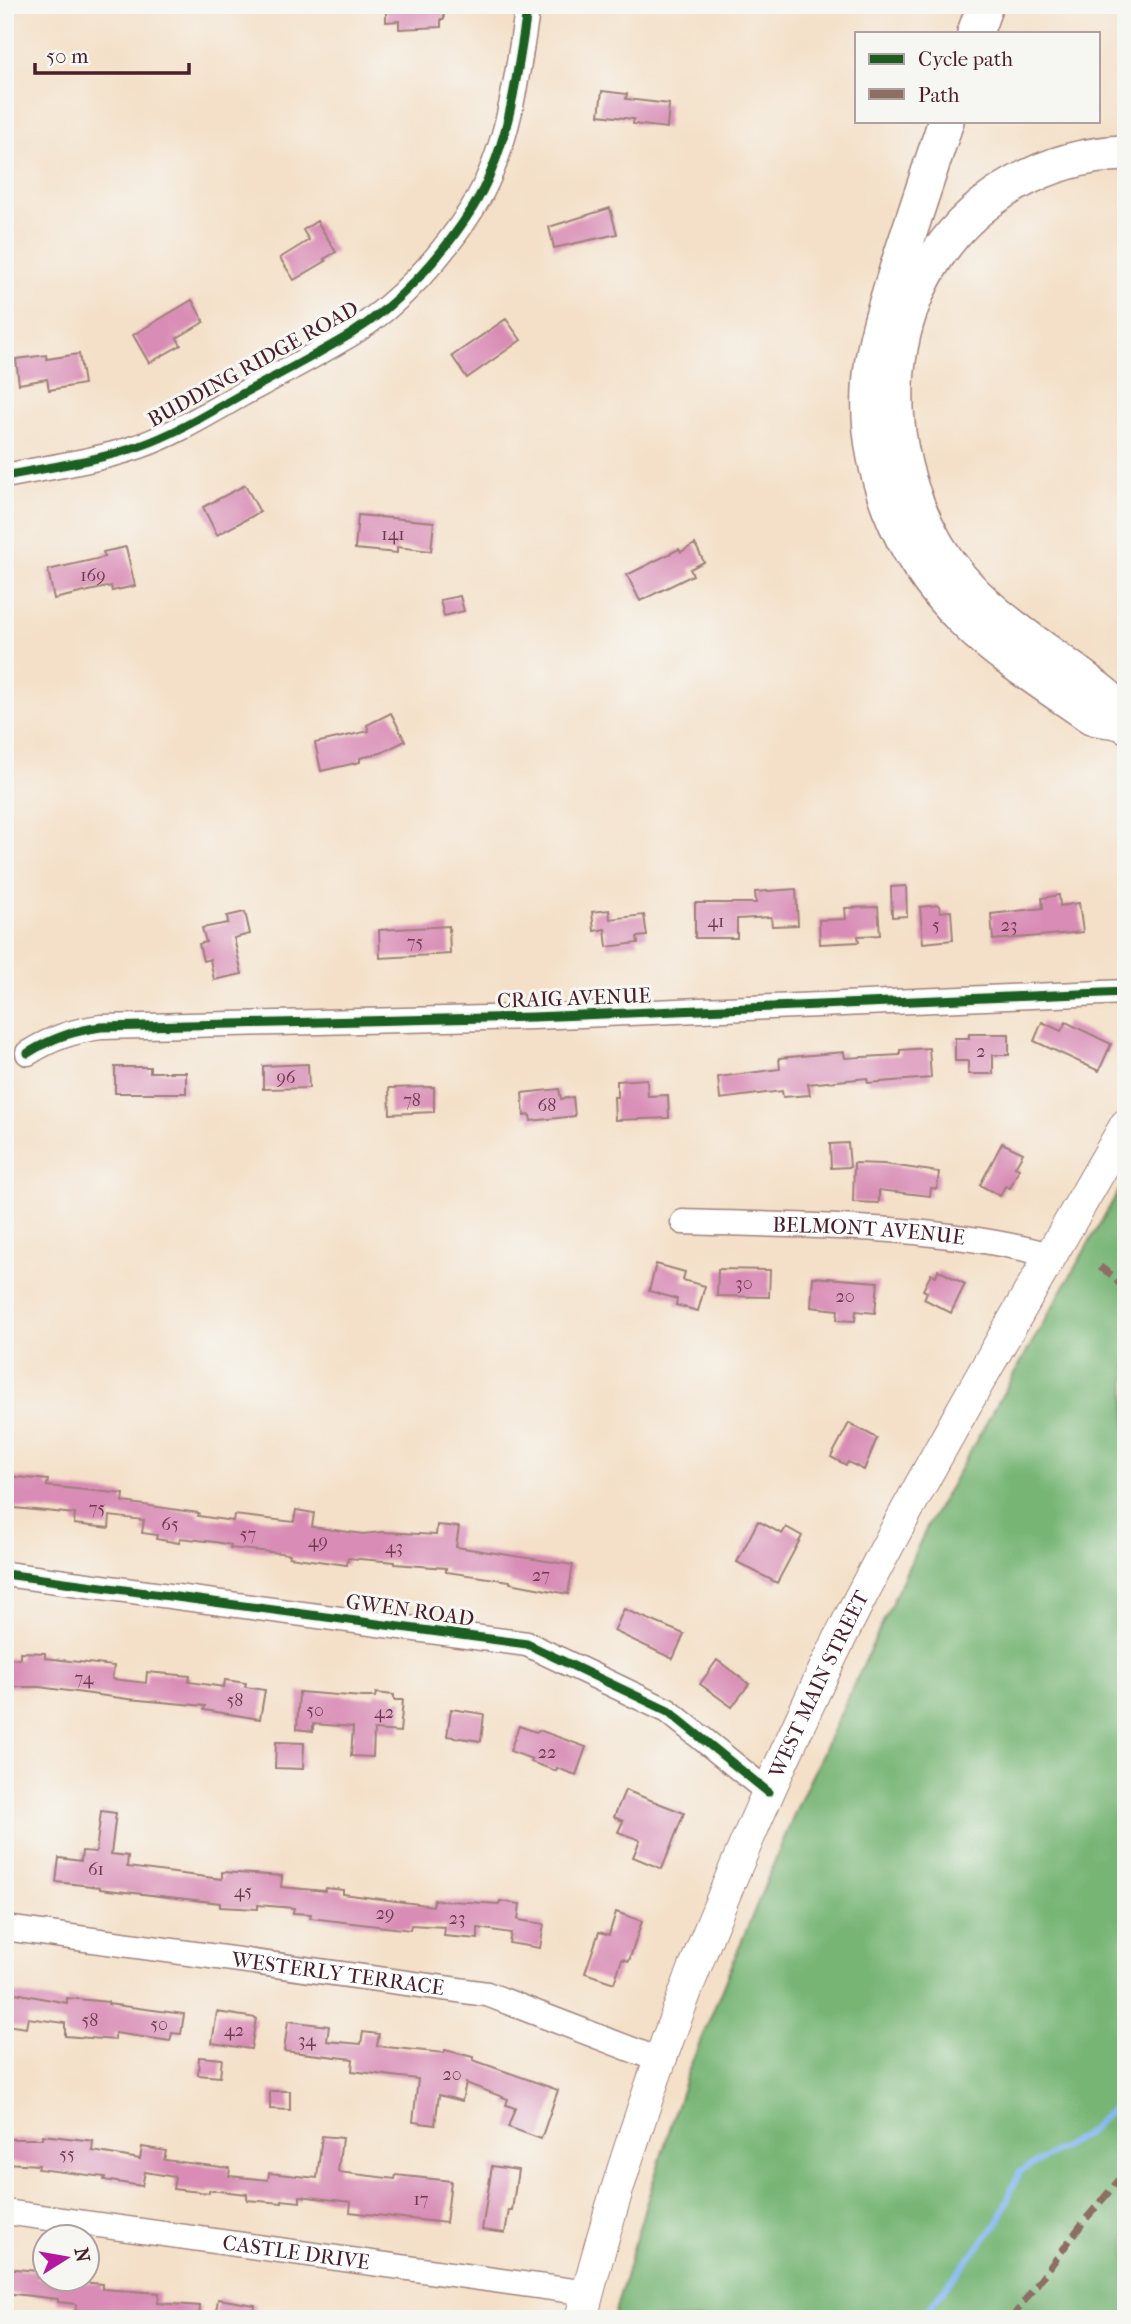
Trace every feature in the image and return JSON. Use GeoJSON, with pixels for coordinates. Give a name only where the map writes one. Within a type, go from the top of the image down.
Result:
{"type":"FeatureCollection","features":[{"type":"Feature","properties":{"kind":"highway"},"geometry":{"type":"LineString","coordinates":[[975,32],[985,5]]}},
{"type":"Feature","properties":{"kind":"highway"},"geometry":{"type":"LineString","coordinates":[[946,122],[890,293],[873,356],[870,422],[881,483],[894,521],[911,552],[939,593],[964,621],[1091,716],[1123,723]]}},
{"type":"Feature","properties":{"kind":"highway"},"geometry":{"type":"LineString","coordinates":[[1123,723],[1106,696],[997,616],[949,564],[925,523],[907,479],[897,434],[895,398],[899,351],[912,304],[931,263],[957,230],[992,198],[1031,175],[1081,159],[1126,153]]}},
{"type":"Feature","properties":{"kind":"main road","name":"WEST MAIN STREET"},"geometry":{"type":"LineString","coordinates":[[584,2306],[609,2213],[659,2060],[704,1942],[811,1698],[857,1604],[1126,1125]]}},
{"type":"Feature","properties":{"kind":"street","name":"BUDDING RIDGE ROAD"},"geometry":{"type":"LineString","coordinates":[[5,475],[112,455],[174,432],[353,332],[385,308],[417,278],[448,241],[473,207],[492,167],[508,122],[528,5]]}},
{"type":"Feature","properties":{"kind":"street","name":"CRAIG AVENUE"},"geometry":{"type":"LineString","coordinates":[[28,1053],[51,1039],[74,1031],[101,1027],[533,1017],[1126,992]]}},
{"type":"Feature","properties":{"kind":"street","name":"BELMONT AVENUE"},"geometry":{"type":"LineString","coordinates":[[683,1222],[811,1226],[952,1237],[999,1242],[1051,1255]]}},
{"type":"Feature","properties":{"kind":"street","name":"GWEN ROAD"},"geometry":{"type":"LineString","coordinates":[[5,1574],[527,1644],[668,1711],[768,1792]]}},
{"type":"Feature","properties":{"kind":"street","name":"WESTERLY TERRACE"},"geometry":{"type":"LineString","coordinates":[[5,1928],[487,1994],[659,2060]]}},
{"type":"Feature","properties":{"kind":"street","name":"CASTLE DRIVE"},"geometry":{"type":"LineString","coordinates":[[5,2212],[584,2306]]}},
{"type":"Feature","properties":{"kind":"green space"},"geometry":{"type":"Polygon","coordinates":[[[1126,1178],[1126,2319],[613,2319],[687,2074],[795,1812],[927,1527],[1126,1178]]]}},
{"type":"Feature","properties":{"kind":"building"},"geometry":{"type":"Polygon","coordinates":[[[386,5],[443,5],[444,19],[441,19],[441,27],[399,29],[399,21],[386,22],[386,5]]]}},
{"type":"Feature","properties":{"kind":"building"},"geometry":{"type":"Polygon","coordinates":[[[602,91],[627,94],[626,99],[669,104],[667,128],[633,124],[634,119],[599,115],[602,91]]]}},
{"type":"Feature","properties":{"kind":"building"},"geometry":{"type":"Polygon","coordinates":[[[610,208],[617,234],[554,248],[549,227],[610,208]]]}},
{"type":"Feature","properties":{"kind":"building"},"geometry":{"type":"Polygon","coordinates":[[[317,221],[336,252],[294,280],[280,258],[309,240],[303,230],[317,221]]]}},
{"type":"Feature","properties":{"kind":"building"},"geometry":{"type":"Polygon","coordinates":[[[192,300],[204,322],[177,338],[181,345],[149,363],[133,335],[192,300]]]}},
{"type":"Feature","properties":{"kind":"building"},"geometry":{"type":"Polygon","coordinates":[[[506,319],[521,340],[467,378],[452,356],[506,319]]]}},
{"type":"Feature","properties":{"kind":"building"},"geometry":{"type":"Polygon","coordinates":[[[79,354],[84,384],[49,390],[47,379],[19,384],[16,359],[46,355],[47,359],[79,354]]]}},
{"type":"Feature","properties":{"kind":"building"},"geometry":{"type":"Polygon","coordinates":[[[245,485],[260,512],[217,535],[203,507],[245,485]]]}},
{"type":"Feature","properties":{"kind":"building"},"geometry":{"type":"Polygon","coordinates":[[[358,515],[434,522],[431,551],[397,547],[397,553],[355,549],[358,515]]]}},
{"type":"Feature","properties":{"kind":"building"},"geometry":{"type":"Polygon","coordinates":[[[695,544],[704,562],[690,569],[693,575],[640,601],[627,575],[695,544]]]}},
{"type":"Feature","properties":{"kind":"building"},"geometry":{"type":"Polygon","coordinates":[[[126,547],[135,586],[112,591],[111,586],[54,599],[48,570],[105,557],[103,552],[126,547]]]}},
{"type":"Feature","properties":{"kind":"building"},"geometry":{"type":"Polygon","coordinates":[[[460,596],[464,611],[444,616],[440,600],[460,596]]]}},
{"type":"Feature","properties":{"kind":"building"},"geometry":{"type":"Polygon","coordinates":[[[391,713],[405,741],[381,753],[360,758],[360,762],[321,771],[315,743],[369,731],[367,725],[391,713]]]}},
{"type":"Feature","properties":{"kind":"building"},"geometry":{"type":"Polygon","coordinates":[[[906,886],[907,916],[892,917],[891,887],[906,886]]]}},
{"type":"Feature","properties":{"kind":"building"},"geometry":{"type":"Polygon","coordinates":[[[796,889],[798,925],[772,926],[771,917],[737,919],[737,938],[695,938],[695,903],[756,903],[755,892],[796,889]]]}},
{"type":"Feature","properties":{"kind":"building"},"geometry":{"type":"Polygon","coordinates":[[[1059,895],[1060,906],[1079,903],[1083,932],[993,940],[991,914],[1043,908],[1042,898],[1059,895]]]}},
{"type":"Feature","properties":{"kind":"building"},"geometry":{"type":"Polygon","coordinates":[[[939,905],[940,912],[951,911],[953,940],[923,943],[920,907],[939,905]]]}},
{"type":"Feature","properties":{"kind":"building"},"geometry":{"type":"Polygon","coordinates":[[[878,907],[880,935],[858,936],[859,942],[820,944],[819,920],[846,919],[845,908],[878,907]]]}},
{"type":"Feature","properties":{"kind":"building"},"geometry":{"type":"Polygon","coordinates":[[[609,910],[610,919],[644,915],[647,936],[637,937],[638,943],[607,947],[605,929],[594,931],[592,912],[609,910]]]}},
{"type":"Feature","properties":{"kind":"building"},"geometry":{"type":"Polygon","coordinates":[[[245,912],[250,934],[234,938],[242,974],[214,980],[210,959],[203,961],[199,944],[206,942],[202,928],[228,923],[227,916],[245,912]]]}},
{"type":"Feature","properties":{"kind":"building"},"geometry":{"type":"Polygon","coordinates":[[[449,926],[450,954],[380,958],[379,930],[449,926]]]}},
{"type":"Feature","properties":{"kind":"building"},"geometry":{"type":"Polygon","coordinates":[[[1042,1022],[1061,1031],[1066,1022],[1111,1044],[1099,1071],[1034,1041],[1042,1022]]]}},
{"type":"Feature","properties":{"kind":"building"},"geometry":{"type":"Polygon","coordinates":[[[969,1034],[1009,1034],[1009,1055],[993,1055],[993,1074],[968,1074],[968,1061],[955,1061],[955,1038],[969,1038],[969,1034]]]}},
{"type":"Feature","properties":{"kind":"building"},"geometry":{"type":"Polygon","coordinates":[[[929,1048],[931,1078],[868,1083],[867,1078],[808,1084],[810,1095],[783,1097],[782,1091],[720,1099],[718,1077],[780,1069],[779,1058],[844,1052],[845,1058],[900,1055],[900,1050],[929,1048]]]}},
{"type":"Feature","properties":{"kind":"building"},"geometry":{"type":"Polygon","coordinates":[[[308,1064],[309,1088],[263,1089],[263,1066],[308,1064]]]}},
{"type":"Feature","properties":{"kind":"building"},"geometry":{"type":"Polygon","coordinates":[[[115,1067],[150,1067],[150,1072],[186,1072],[186,1093],[115,1093],[115,1067]]]}},
{"type":"Feature","properties":{"kind":"building"},"geometry":{"type":"Polygon","coordinates":[[[647,1079],[648,1096],[668,1095],[669,1118],[615,1120],[614,1097],[617,1097],[617,1081],[647,1079]]]}},
{"type":"Feature","properties":{"kind":"building"},"geometry":{"type":"Polygon","coordinates":[[[434,1087],[434,1112],[390,1114],[389,1088],[434,1087]]]}},
{"type":"Feature","properties":{"kind":"building"},"geometry":{"type":"Polygon","coordinates":[[[559,1089],[561,1099],[573,1097],[575,1116],[531,1121],[530,1115],[524,1116],[522,1093],[559,1089]]]}},
{"type":"Feature","properties":{"kind":"building"},"geometry":{"type":"Polygon","coordinates":[[[848,1143],[850,1167],[831,1168],[830,1144],[848,1143]]]}},
{"type":"Feature","properties":{"kind":"building"},"geometry":{"type":"Polygon","coordinates":[[[1002,1143],[1023,1153],[1015,1167],[1019,1169],[1010,1188],[1005,1186],[1000,1196],[980,1185],[1002,1143]]]}},
{"type":"Feature","properties":{"kind":"building"},"geometry":{"type":"Polygon","coordinates":[[[854,1163],[884,1164],[939,1172],[937,1189],[931,1188],[930,1196],[879,1190],[879,1203],[853,1202],[854,1163]]]}},
{"type":"Feature","properties":{"kind":"building"},"geometry":{"type":"Polygon","coordinates":[[[656,1264],[685,1272],[683,1280],[705,1286],[698,1311],[676,1305],[677,1299],[649,1291],[656,1264]]]}},
{"type":"Feature","properties":{"kind":"building"},"geometry":{"type":"Polygon","coordinates":[[[718,1269],[770,1270],[769,1297],[717,1296],[718,1269]]]}},
{"type":"Feature","properties":{"kind":"building"},"geometry":{"type":"Polygon","coordinates":[[[938,1270],[965,1284],[951,1313],[924,1299],[927,1292],[923,1290],[931,1274],[936,1276],[938,1270]]]}},
{"type":"Feature","properties":{"kind":"building"},"geometry":{"type":"Polygon","coordinates":[[[813,1277],[878,1282],[875,1313],[856,1311],[855,1321],[837,1320],[838,1310],[811,1307],[813,1277]]]}},
{"type":"Feature","properties":{"kind":"building"},"geometry":{"type":"Polygon","coordinates":[[[849,1423],[877,1438],[864,1470],[831,1457],[849,1423]]]}},
{"type":"Feature","properties":{"kind":"building"},"geometry":{"type":"Polygon","coordinates":[[[5,1476],[48,1480],[47,1486],[124,1494],[123,1502],[233,1521],[234,1515],[294,1522],[296,1510],[314,1513],[312,1527],[363,1534],[383,1532],[436,1535],[437,1525],[459,1527],[456,1547],[573,1565],[568,1594],[510,1581],[446,1572],[446,1568],[348,1558],[347,1565],[289,1557],[290,1554],[230,1548],[231,1545],[215,1542],[180,1538],[179,1543],[156,1539],[157,1535],[142,1533],[144,1520],[110,1516],[109,1528],[74,1524],[75,1514],[5,1507],[5,1476]]]}},
{"type":"Feature","properties":{"kind":"building"},"geometry":{"type":"Polygon","coordinates":[[[758,1521],[782,1534],[786,1527],[802,1536],[777,1583],[737,1562],[758,1521]]]}},
{"type":"Feature","properties":{"kind":"building"},"geometry":{"type":"Polygon","coordinates":[[[624,1609],[684,1634],[673,1659],[614,1631],[624,1609]]]}},
{"type":"Feature","properties":{"kind":"building"},"geometry":{"type":"Polygon","coordinates":[[[20,1652],[45,1653],[45,1658],[114,1666],[112,1679],[146,1683],[147,1672],[190,1676],[189,1682],[224,1687],[225,1680],[246,1683],[245,1687],[265,1690],[260,1719],[204,1710],[205,1706],[39,1687],[5,1687],[5,1658],[20,1659],[20,1652]]]}},
{"type":"Feature","properties":{"kind":"building"},"geometry":{"type":"Polygon","coordinates":[[[717,1660],[749,1684],[732,1707],[700,1684],[717,1660]]]}},
{"type":"Feature","properties":{"kind":"building"},"geometry":{"type":"Polygon","coordinates":[[[299,1692],[362,1697],[375,1697],[376,1693],[394,1695],[394,1700],[403,1700],[400,1732],[374,1730],[373,1757],[351,1756],[353,1727],[313,1724],[313,1731],[297,1729],[299,1692]]]}},
{"type":"Feature","properties":{"kind":"building"},"geometry":{"type":"Polygon","coordinates":[[[451,1709],[484,1714],[481,1741],[447,1736],[451,1709]]]}},
{"type":"Feature","properties":{"kind":"building"},"geometry":{"type":"Polygon","coordinates":[[[519,1726],[536,1732],[539,1730],[586,1747],[576,1775],[531,1762],[532,1759],[510,1751],[519,1726]]]}},
{"type":"Feature","properties":{"kind":"building"},"geometry":{"type":"Polygon","coordinates":[[[276,1742],[304,1743],[303,1769],[275,1768],[276,1742]]]}},
{"type":"Feature","properties":{"kind":"building"},"geometry":{"type":"Polygon","coordinates":[[[625,1790],[684,1813],[662,1869],[633,1857],[640,1840],[618,1832],[623,1821],[614,1817],[625,1790]]]}},
{"type":"Feature","properties":{"kind":"building"},"geometry":{"type":"Polygon","coordinates":[[[101,1811],[116,1813],[111,1854],[128,1856],[127,1867],[222,1879],[222,1872],[282,1876],[281,1887],[343,1890],[343,1894],[433,1906],[434,1900],[520,1904],[518,1920],[544,1924],[540,1948],[509,1943],[511,1933],[478,1928],[478,1939],[444,1936],[445,1927],[411,1925],[410,1930],[310,1918],[311,1914],[293,1913],[294,1908],[258,1905],[258,1909],[220,1907],[220,1903],[56,1882],[59,1858],[81,1861],[82,1851],[96,1852],[101,1811]]]}},
{"type":"Feature","properties":{"kind":"building"},"geometry":{"type":"Polygon","coordinates":[[[616,1912],[642,1921],[629,1961],[622,1959],[614,1983],[585,1973],[599,1932],[609,1935],[616,1912]]]}},
{"type":"Feature","properties":{"kind":"building"},"geometry":{"type":"Polygon","coordinates":[[[5,1991],[67,2003],[67,1998],[184,2014],[181,2034],[172,2033],[170,2041],[115,2033],[115,2040],[65,2036],[65,2023],[28,2018],[26,2028],[5,2025],[5,1991]]]}},
{"type":"Feature","properties":{"kind":"building"},"geometry":{"type":"Polygon","coordinates":[[[217,2012],[256,2018],[251,2049],[212,2043],[217,2012]]]}},
{"type":"Feature","properties":{"kind":"building"},"geometry":{"type":"Polygon","coordinates":[[[288,2021],[329,2026],[327,2041],[361,2044],[363,2032],[379,2034],[377,2046],[444,2053],[445,2050],[473,2057],[473,2060],[558,2090],[541,2139],[508,2127],[515,2108],[506,2105],[508,2099],[466,2083],[462,2101],[439,2095],[435,2125],[413,2122],[418,2079],[352,2071],[353,2059],[284,2051],[288,2021]]]}},
{"type":"Feature","properties":{"kind":"building"},"geometry":{"type":"Polygon","coordinates":[[[199,2057],[222,2059],[220,2077],[198,2075],[199,2057]]]}},
{"type":"Feature","properties":{"kind":"building"},"geometry":{"type":"Polygon","coordinates":[[[270,2091],[290,2091],[290,2110],[270,2109],[270,2091]]]}},
{"type":"Feature","properties":{"kind":"building"},"geometry":{"type":"Polygon","coordinates":[[[42,2135],[93,2141],[92,2151],[140,2159],[142,2147],[166,2151],[164,2160],[230,2168],[229,2176],[268,2180],[269,2173],[317,2178],[322,2136],[342,2138],[338,2172],[395,2179],[396,2175],[451,2181],[446,2223],[350,2212],[351,2202],[300,2196],[300,2202],[282,2200],[282,2203],[247,2200],[247,2194],[173,2189],[175,2177],[145,2172],[142,2186],[104,2180],[105,2177],[38,2169],[39,2165],[5,2163],[5,2139],[42,2139],[42,2135]]]}},
{"type":"Feature","properties":{"kind":"building"},"geometry":{"type":"Polygon","coordinates":[[[492,2166],[518,2170],[512,2210],[509,2210],[505,2233],[482,2230],[492,2166]]]}},
{"type":"Feature","properties":{"kind":"building"},"geometry":{"type":"Polygon","coordinates":[[[5,2268],[32,2271],[32,2292],[102,2292],[102,2289],[159,2293],[158,2303],[200,2306],[199,2319],[133,2319],[75,2314],[76,2304],[58,2302],[58,2299],[5,2293],[5,2268]]]}},
{"type":"Feature","properties":{"kind":"building"},"geometry":{"type":"Polygon","coordinates":[[[218,2299],[255,2305],[253,2319],[215,2319],[218,2299]]]}},
{"type":"Feature","properties":{"kind":"waterway"},"geometry":{"type":"LineString","coordinates":[[920,2319],[999,2221],[1019,2172],[1086,2134],[1126,2095]]}},
{"type":"Feature","properties":{"kind":"marked path"},"geometry":{"type":"LineString","coordinates":[[1100,1267],[1113,1276],[1126,1292]]}},
{"type":"Feature","properties":{"kind":"marked path"},"geometry":{"type":"LineString","coordinates":[[1011,2319],[1085,2220],[1126,2172]]}},
{"type":"Feature","properties":{"kind":"cycle path"},"geometry":{"type":"LineString","coordinates":[[5,476],[107,456],[167,435],[351,334],[402,294],[447,244],[485,186],[504,136],[528,5]]}},
{"type":"Feature","properties":{"kind":"cycle path"},"geometry":{"type":"LineString","coordinates":[[28,1053],[63,1036],[101,1027],[533,1017],[1126,992]]}},
{"type":"Feature","properties":{"kind":"cycle path"},"geometry":{"type":"LineString","coordinates":[[5,1574],[527,1644],[668,1711],[768,1792]]}}]}
